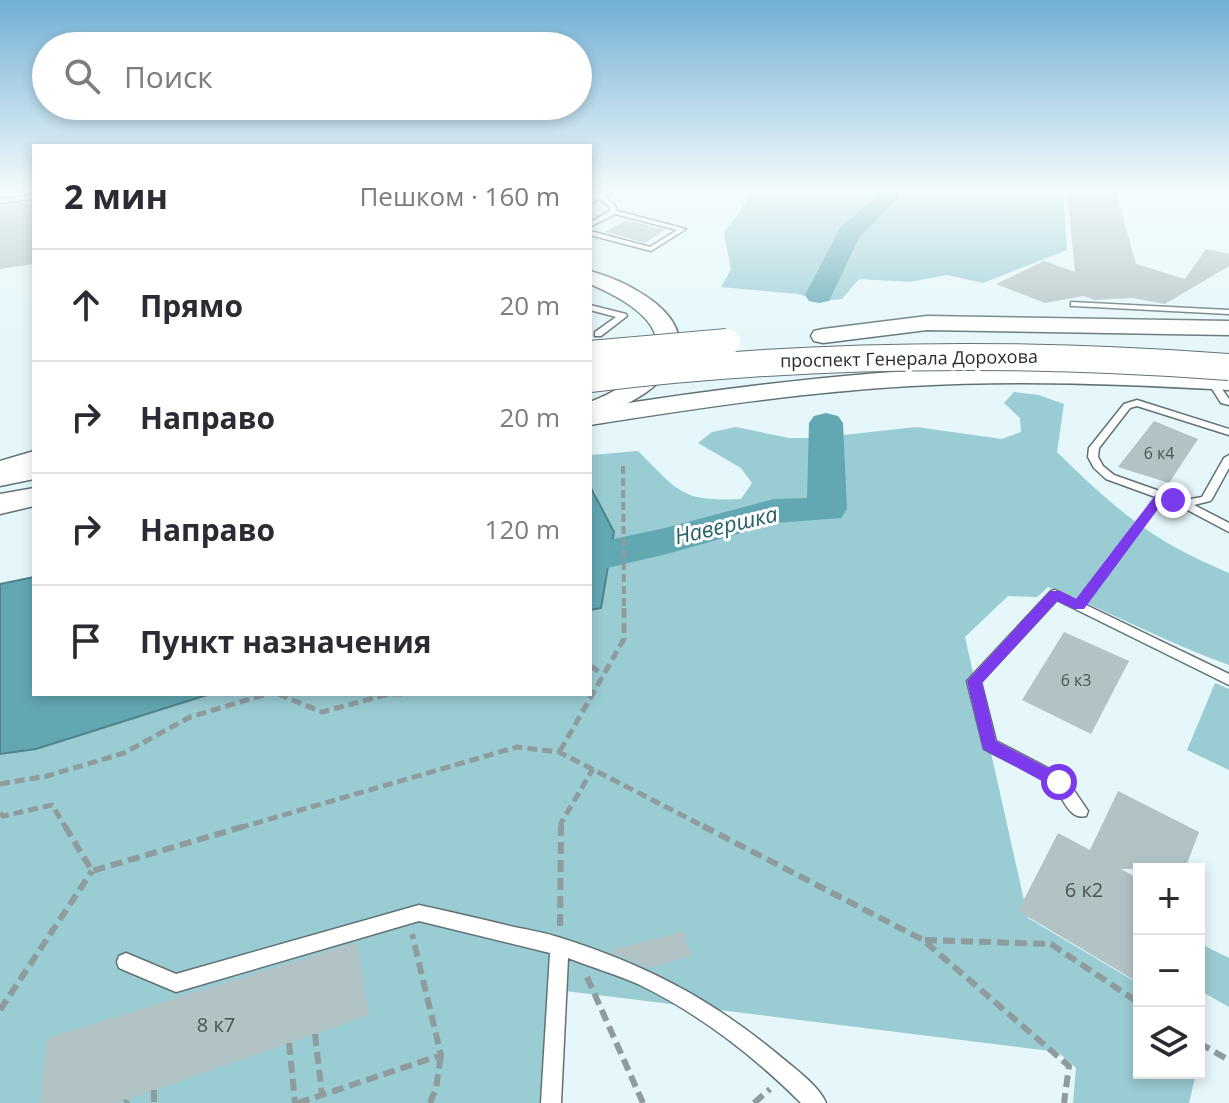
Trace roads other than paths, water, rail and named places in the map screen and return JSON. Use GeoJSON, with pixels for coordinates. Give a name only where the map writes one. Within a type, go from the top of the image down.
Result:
{"type":"FeatureCollection","features":[{"type":"Feature","properties":{"kind":"main road"},"geometry":{"type":"LineString","coordinates":[[823,336],[927,323],[1229,328]]}},
{"type":"Feature","properties":{"kind":"main road","name":"проспект Генерала Дорохова"},"geometry":{"type":"LineString","coordinates":[[792,337],[1113,339],[1229,350]]}},
{"type":"Feature","properties":{"kind":"main road","name":"проспект Генерала Дорохова"},"geometry":{"type":"LineString","coordinates":[[594,344],[763,339]]}},
{"type":"Feature","properties":{"kind":"main road","name":"проспект Генерала Дорохова"},"geometry":{"type":"LineString","coordinates":[[592,379],[790,360],[896,355],[1125,358],[1223,377]]}},
{"type":"Feature","properties":{"kind":"main road"},"geometry":{"type":"LineString","coordinates":[[592,417],[813,385],[912,378],[1020,374],[1223,377]]}},
{"type":"Feature","properties":{"kind":"main road"},"geometry":{"type":"LineString","coordinates":[[0,477],[32,470]]}},
{"type":"Feature","properties":{"kind":"main road"},"geometry":{"type":"LineString","coordinates":[[0,504],[32,497]]}},
{"type":"Feature","properties":{"kind":"main road"},"geometry":{"type":"LineString","coordinates":[[0,519],[32,514]]}},
{"type":"Feature","properties":{"kind":"street"},"geometry":{"type":"LineString","coordinates":[[592,410],[647,382],[665,361],[669,349],[662,321],[654,312],[633,296],[593,279]]}},
{"type":"Feature","properties":{"kind":"street"},"geometry":{"type":"LineString","coordinates":[[0,470],[32,460]]}},
{"type":"Feature","properties":{"kind":"lane"},"geometry":{"type":"LineString","coordinates":[[630,243],[651,249],[660,243]]}},
{"type":"Feature","properties":{"kind":"lane"},"geometry":{"type":"LineString","coordinates":[[1074,304],[1229,312]]}},
{"type":"Feature","properties":{"kind":"lane"},"geometry":{"type":"LineString","coordinates":[[592,308],[623,316],[594,344]]}},
{"type":"Feature","properties":{"kind":"lane"},"geometry":{"type":"LineString","coordinates":[[1223,377],[1224,401],[1229,402]]}},
{"type":"Feature","properties":{"kind":"lane"},"geometry":{"type":"LineString","coordinates":[[1229,432],[1137,403],[1127,406],[1094,448],[1093,457],[1099,468],[1110,477],[1184,504],[1229,528]]}},
{"type":"Feature","properties":{"kind":"lane"},"geometry":{"type":"LineString","coordinates":[[1184,504],[1206,499],[1229,458]]}},
{"type":"Feature","properties":{"kind":"lane"},"geometry":{"type":"LineString","coordinates":[[1080,811],[1059,782],[989,745],[974,681],[1055,594],[1229,680]]}},
{"type":"Feature","properties":{"kind":"lane"},"geometry":{"type":"LineString","coordinates":[[126,962],[176,983],[419,913],[568,949],[651,981],[723,1026],[816,1103]]}},
{"type":"Feature","properties":{"kind":"lane"},"geometry":{"type":"LineString","coordinates":[[551,1103],[568,949]]}},
{"type":"Feature","properties":{"kind":"waterway","name":"Навершка"},"geometry":{"type":"LineString","coordinates":[[819,295],[844,243]]}},
{"type":"Feature","properties":{"kind":"waterway","name":"Навершка"},"geometry":{"type":"LineString","coordinates":[[592,558],[667,541],[774,511],[827,509],[826,423]]}}]}
